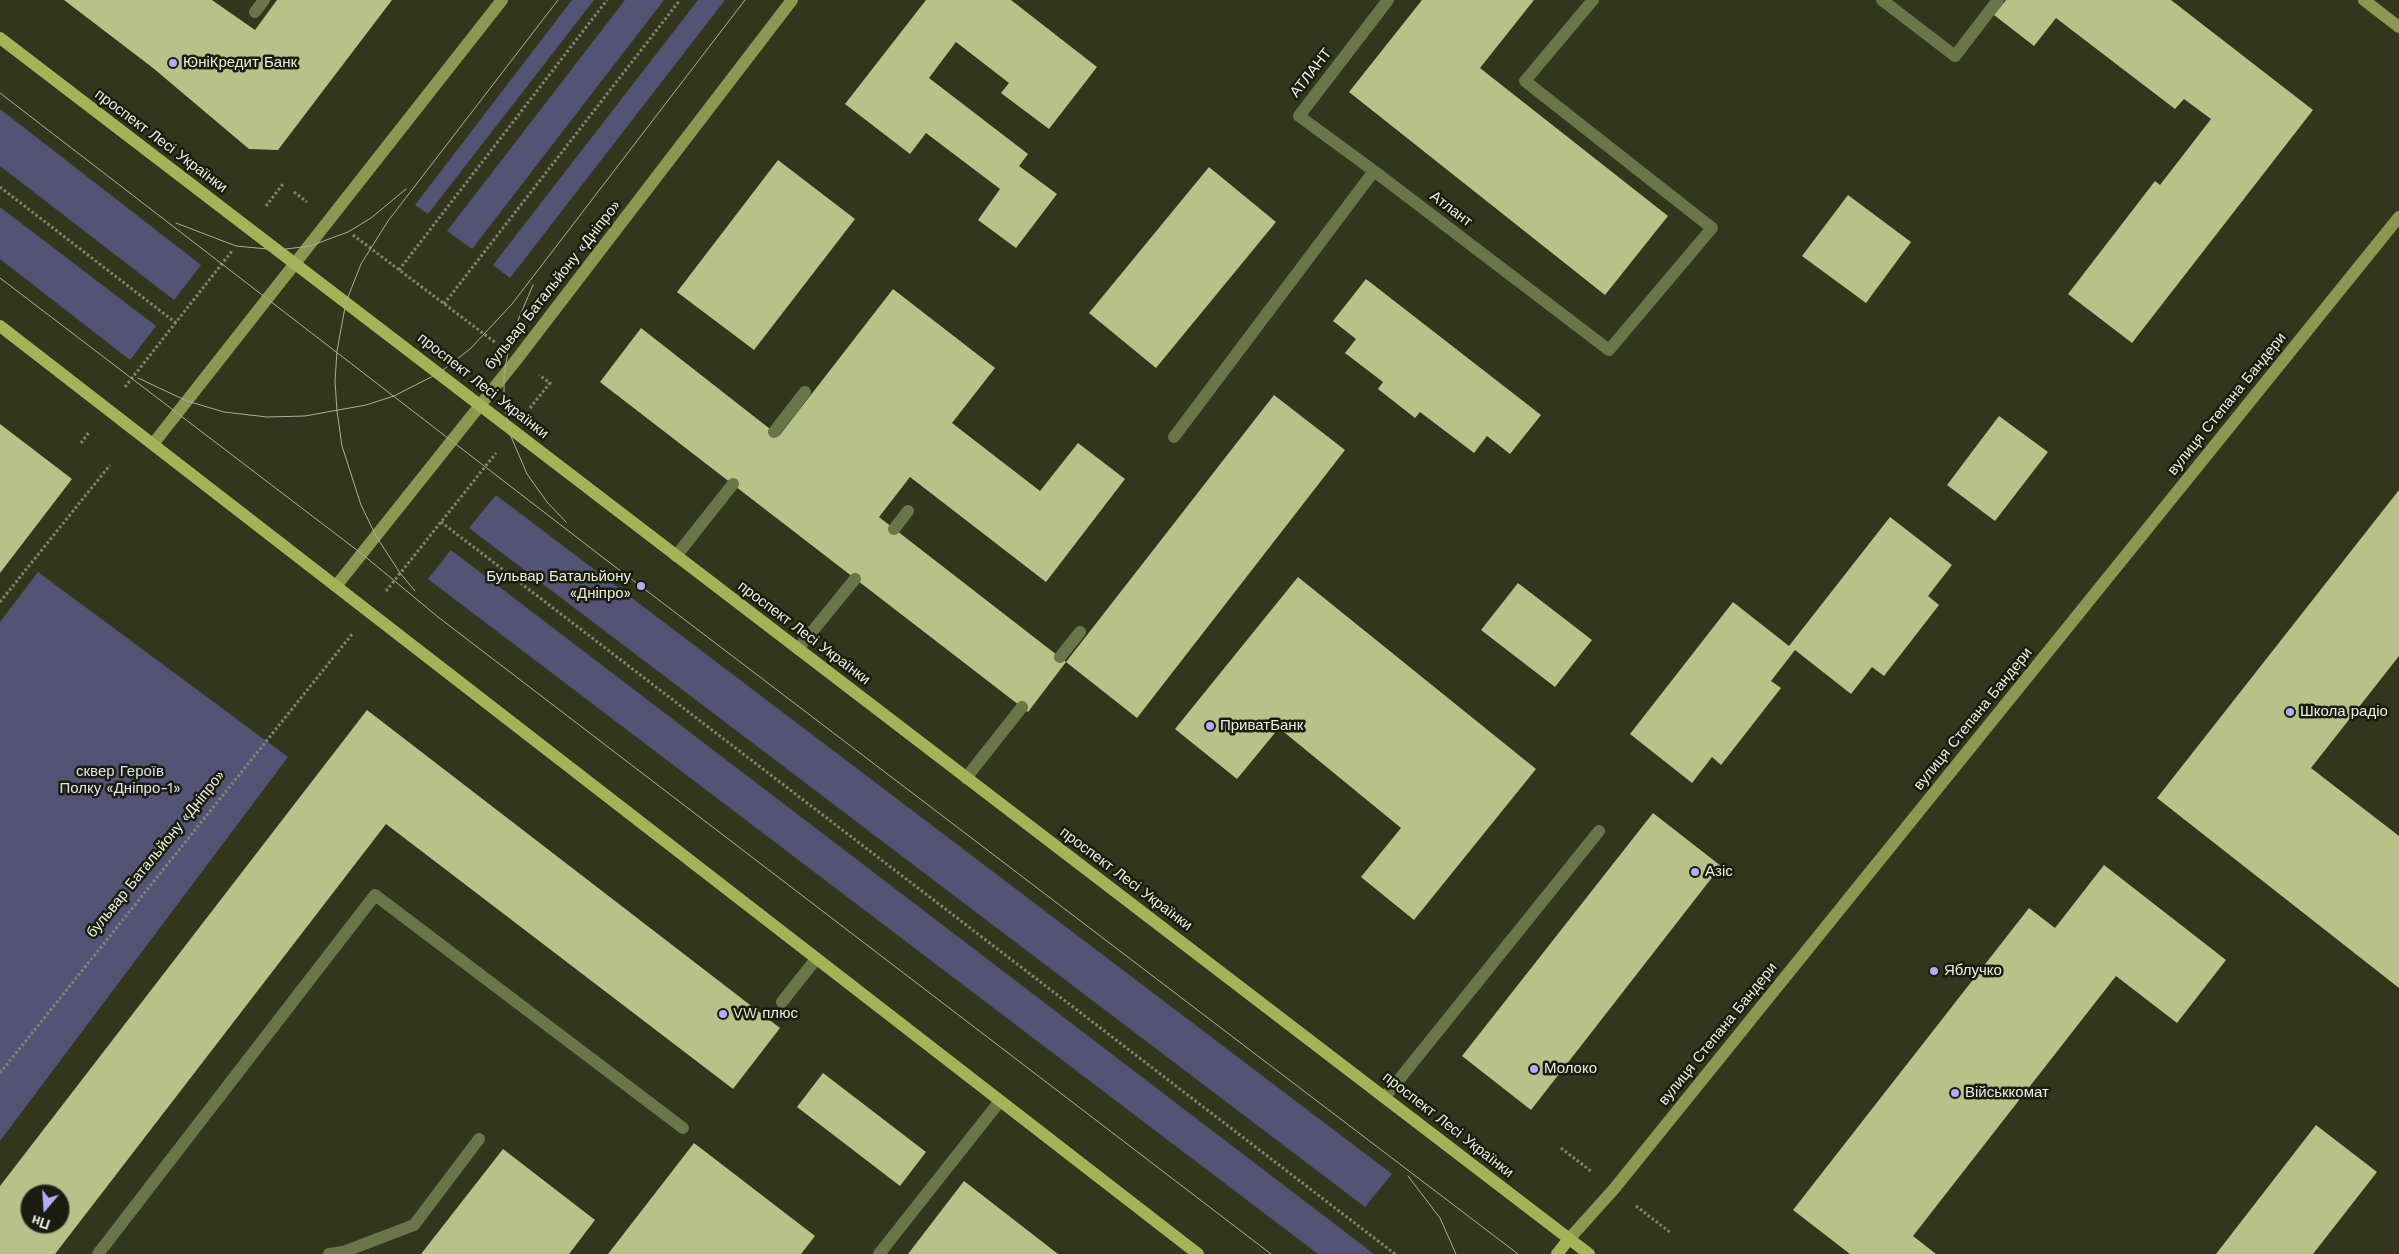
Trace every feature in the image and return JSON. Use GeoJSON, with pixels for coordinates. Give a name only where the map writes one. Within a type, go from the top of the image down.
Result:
{"type":"FeatureCollection","features":[{"type":"Feature","properties":{"kind":"main road","name":"проспект Лесі Українки"},"geometry":{"type":"LineString","coordinates":[[0,38],[1588,1254]]}},
{"type":"Feature","properties":{"kind":"main road"},"geometry":{"type":"LineString","coordinates":[[0,326],[1198,1254]]}},
{"type":"Feature","properties":{"kind":"main road","name":"вулиця Степана Бандери"},"geometry":{"type":"LineString","coordinates":[[1557,1254],[1570,1239]]}},
{"type":"Feature","properties":{"kind":"main road"},"geometry":{"type":"LineString","coordinates":[[1570,1239],[1580,1254]]}},
{"type":"Feature","properties":{"kind":"street"},"geometry":{"type":"LineString","coordinates":[[255,12],[264,0]]}},
{"type":"Feature","properties":{"kind":"street"},"geometry":{"type":"LineString","coordinates":[[153,444],[502,0]]}},
{"type":"Feature","properties":{"kind":"street","name":"бульвар Батальйону «Дніпро»"},"geometry":{"type":"LineString","coordinates":[[336,586],[517,359],[792,0]]}},
{"type":"Feature","properties":{"kind":"street","name":"АТЛАНТ"},"geometry":{"type":"LineString","coordinates":[[1374,171],[1299,116],[1388,0]]}},
{"type":"Feature","properties":{"kind":"street","name":"Атлант"},"geometry":{"type":"LineString","coordinates":[[1374,171],[1609,350],[1712,228],[1525,81],[1593,0]]}},
{"type":"Feature","properties":{"kind":"street"},"geometry":{"type":"LineString","coordinates":[[1882,0],[1956,56],[1998,0]]}},
{"type":"Feature","properties":{"kind":"street"},"geometry":{"type":"LineString","coordinates":[[2364,0],[2399,27]]}},
{"type":"Feature","properties":{"kind":"street"},"geometry":{"type":"LineString","coordinates":[[1353,198],[1174,437],[1374,171]]}},
{"type":"Feature","properties":{"kind":"street","name":"вулиця Степана Бандери"},"geometry":{"type":"LineString","coordinates":[[1570,1239],[1614,1189],[2399,218]]}},
{"type":"Feature","properties":{"kind":"street"},"geometry":{"type":"LineString","coordinates":[[774,432],[805,392]]}},
{"type":"Feature","properties":{"kind":"street"},"geometry":{"type":"LineString","coordinates":[[676,556],[733,484]]}},
{"type":"Feature","properties":{"kind":"street"},"geometry":{"type":"LineString","coordinates":[[894,529],[908,511]]}},
{"type":"Feature","properties":{"kind":"street"},"geometry":{"type":"LineString","coordinates":[[798,649],[855,579]]}},
{"type":"Feature","properties":{"kind":"street"},"geometry":{"type":"LineString","coordinates":[[1060,657],[1080,632]]}},
{"type":"Feature","properties":{"kind":"street"},"geometry":{"type":"LineString","coordinates":[[966,778],[1022,707]]}},
{"type":"Feature","properties":{"kind":"street"},"geometry":{"type":"LineString","coordinates":[[1385,1097],[1599,831]]}},
{"type":"Feature","properties":{"kind":"street"},"geometry":{"type":"LineString","coordinates":[[98,1254],[375,895],[683,1128]]}},
{"type":"Feature","properties":{"kind":"street"},"geometry":{"type":"LineString","coordinates":[[782,1002],[816,959]]}},
{"type":"Feature","properties":{"kind":"street"},"geometry":{"type":"LineString","coordinates":[[879,1254],[1000,1101]]}},
{"type":"Feature","properties":{"kind":"street"},"geometry":{"type":"LineString","coordinates":[[329,1254],[343,1252],[414,1225],[479,1139]]}},
{"type":"Feature","properties":{"kind":"path"},"geometry":{"type":"LineString","coordinates":[[399,270],[607,0]]}},
{"type":"Feature","properties":{"kind":"path"},"geometry":{"type":"LineString","coordinates":[[444,304],[680,0]]}},
{"type":"Feature","properties":{"kind":"path"},"geometry":{"type":"LineString","coordinates":[[81,443],[283,184]]}},
{"type":"Feature","properties":{"kind":"path"},"geometry":{"type":"LineString","coordinates":[[0,187],[176,323]]}},
{"type":"Feature","properties":{"kind":"path"},"geometry":{"type":"LineString","coordinates":[[294,192],[517,359]]}},
{"type":"Feature","properties":{"kind":"path","name":"бульвар Батальйону «Дніпро»"},"geometry":{"type":"LineString","coordinates":[[0,1073],[337,654],[550,383],[517,359]]}},
{"type":"Feature","properties":{"kind":"path"},"geometry":{"type":"LineString","coordinates":[[0,602],[110,465]]}},
{"type":"Feature","properties":{"kind":"path"},"geometry":{"type":"LineString","coordinates":[[441,522],[1395,1254]]}},
{"type":"Feature","properties":{"kind":"green space"},"geometry":{"type":"Polygon","coordinates":[[[572,0],[594,0],[428,214],[415,205],[572,0]]]}},
{"type":"Feature","properties":{"kind":"green space"},"geometry":{"type":"Polygon","coordinates":[[[625,0],[664,0],[472,249],[447,231],[625,0]]]}},
{"type":"Feature","properties":{"kind":"green space"},"geometry":{"type":"Polygon","coordinates":[[[698,0],[725,0],[510,278],[493,265],[698,0]]]}},
{"type":"Feature","properties":{"kind":"green space"},"geometry":{"type":"Polygon","coordinates":[[[0,109],[201,265],[174,300],[0,166],[0,109]]]}},
{"type":"Feature","properties":{"kind":"green space"},"geometry":{"type":"Polygon","coordinates":[[[0,207],[156,326],[130,360],[0,259],[0,207]]]}},
{"type":"Feature","properties":{"kind":"green space"},"geometry":{"type":"Polygon","coordinates":[[[496,495],[1392,1174],[1365,1207],[469,528],[496,495]]]}},
{"type":"Feature","properties":{"kind":"green space"},"geometry":{"type":"Polygon","coordinates":[[[451,550],[1374,1254],[1318,1254],[428,579],[451,550]]]}},
{"type":"Feature","properties":{"kind":"green space","name":"сквер Героїв Полку «Дніпро-1»"},"geometry":{"type":"Polygon","coordinates":[[[38,572],[288,757],[0,1141],[0,622],[38,572]]]}},
{"type":"Feature","properties":{"kind":"building"},"geometry":{"type":"Polygon","coordinates":[[[64,0],[212,0],[255,30],[277,0],[392,0],[278,150],[249,149],[153,68],[64,0]]]}},
{"type":"Feature","properties":{"kind":"building"},"geometry":{"type":"Polygon","coordinates":[[[926,0],[1011,0],[1097,67],[1049,129],[1001,93],[1009,83],[956,42],[929,78],[1028,154],[1019,166],[1057,194],[1016,248],[978,220],[1000,189],[926,133],[910,154],[845,104],[926,0]]]}},
{"type":"Feature","properties":{"kind":"building"},"geometry":{"type":"Polygon","coordinates":[[[1422,0],[1534,0],[1480,68],[1668,216],[1605,295],[1349,92],[1422,0]]]}},
{"type":"Feature","properties":{"kind":"building"},"geometry":{"type":"Polygon","coordinates":[[[2006,0],[2171,0],[2313,110],[2132,343],[2068,294],[2155,181],[2160,185],[2211,119],[2184,99],[2175,109],[2056,18],[2034,46],[1994,15],[2006,0]]]}},
{"type":"Feature","properties":{"kind":"building"},"geometry":{"type":"Polygon","coordinates":[[[778,160],[855,219],[754,350],[677,292],[778,160]]]}},
{"type":"Feature","properties":{"kind":"building"},"geometry":{"type":"Polygon","coordinates":[[[1209,167],[1276,222],[1156,368],[1089,313],[1209,167]]]}},
{"type":"Feature","properties":{"kind":"building"},"geometry":{"type":"Polygon","coordinates":[[[1848,195],[1911,242],[1866,303],[1802,256],[1848,195]]]}},
{"type":"Feature","properties":{"kind":"building"},"geometry":{"type":"Polygon","coordinates":[[[1366,279],[1541,415],[1510,454],[1487,436],[1474,453],[1420,412],[1415,418],[1378,389],[1383,382],[1345,353],[1356,339],[1333,321],[1366,279]]]}},
{"type":"Feature","properties":{"kind":"building"},"geometry":{"type":"Polygon","coordinates":[[[893,289],[995,368],[952,423],[1040,491],[1078,443],[1125,479],[1046,582],[910,477],[879,517],[1066,662],[1028,712],[600,382],[641,328],[779,436],[893,289]]]}},
{"type":"Feature","properties":{"kind":"building"},"geometry":{"type":"Polygon","coordinates":[[[1274,395],[1345,450],[1137,718],[1066,662],[1274,395]]]}},
{"type":"Feature","properties":{"kind":"building"},"geometry":{"type":"Polygon","coordinates":[[[1999,416],[2048,452],[1995,521],[1947,485],[1999,416]]]}},
{"type":"Feature","properties":{"kind":"building"},"geometry":{"type":"Polygon","coordinates":[[[0,424],[72,479],[0,573],[0,424]]]}},
{"type":"Feature","properties":{"kind":"building","name":"Школа радіо"},"geometry":{"type":"Polygon","coordinates":[[[2399,490],[2399,656],[2311,768],[2399,836],[2399,988],[2157,798],[2399,490]]]}},
{"type":"Feature","properties":{"kind":"building"},"geometry":{"type":"Polygon","coordinates":[[[1890,517],[1952,565],[1928,596],[1939,605],[1884,676],[1872,667],[1851,694],[1795,650],[1771,681],[1781,688],[1721,765],[1712,757],[1692,783],[1630,734],[1733,602],[1789,646],[1890,517]]]}},
{"type":"Feature","properties":{"kind":"building"},"geometry":{"type":"Polygon","coordinates":[[[1298,577],[1536,769],[1414,920],[1361,877],[1401,828],[1279,728],[1237,779],[1175,729],[1298,577]]]}},
{"type":"Feature","properties":{"kind":"building"},"geometry":{"type":"Polygon","coordinates":[[[1518,583],[1592,640],[1555,687],[1481,630],[1518,583]]]}},
{"type":"Feature","properties":{"kind":"building"},"geometry":{"type":"Polygon","coordinates":[[[367,710],[780,1028],[733,1089],[386,824],[55,1254],[0,1254],[0,1186],[367,710]]]}},
{"type":"Feature","properties":{"kind":"building"},"geometry":{"type":"Polygon","coordinates":[[[1653,813],[1721,866],[1531,1110],[1462,1056],[1653,813]]]}},
{"type":"Feature","properties":{"kind":"building","name":"Військкомат"},"geometry":{"type":"Polygon","coordinates":[[[2104,865],[2226,960],[2177,1023],[2116,976],[1913,1236],[1936,1254],[1850,1254],[1793,1210],[2029,908],[2055,928],[2104,865]]]}},
{"type":"Feature","properties":{"kind":"building"},"geometry":{"type":"Polygon","coordinates":[[[823,1073],[926,1152],[900,1186],[797,1107],[823,1073]]]}},
{"type":"Feature","properties":{"kind":"building"},"geometry":{"type":"Polygon","coordinates":[[[2316,1125],[2377,1172],[2313,1254],[2216,1254],[2316,1125]]]}},
{"type":"Feature","properties":{"kind":"building"},"geometry":{"type":"Polygon","coordinates":[[[694,1143],[815,1236],[801,1254],[608,1254],[694,1143]]]}},
{"type":"Feature","properties":{"kind":"building"},"geometry":{"type":"Polygon","coordinates":[[[503,1149],[595,1220],[569,1254],[421,1254],[503,1149]]]}},
{"type":"Feature","properties":{"kind":"building"},"geometry":{"type":"Polygon","coordinates":[[[964,1181],[1058,1254],[908,1254],[964,1181]]]}},
{"type":"Feature","properties":{"kind":"tram line"},"geometry":{"type":"LineString","coordinates":[[415,591],[400,573],[376,536],[361,505],[342,446],[335,381],[337,351],[346,302],[361,264],[388,221],[558,0]]}},
{"type":"Feature","properties":{"kind":"tram line"},"geometry":{"type":"LineString","coordinates":[[138,378],[187,401],[224,412],[267,417],[305,416],[366,405],[394,396],[439,373],[470,349],[512,304],[745,0]]}},
{"type":"Feature","properties":{"kind":"tram line"},"geometry":{"type":"LineString","coordinates":[[0,93],[601,556],[1518,1254]]}},
{"type":"Feature","properties":{"kind":"tram line"},"geometry":{"type":"LineString","coordinates":[[176,223],[236,246],[278,250],[310,246],[348,232],[371,218],[406,189]]}},
{"type":"Feature","properties":{"kind":"tram line"},"geometry":{"type":"LineString","coordinates":[[0,278],[362,554],[438,617],[1271,1254]]}},
{"type":"Feature","properties":{"kind":"tram line"},"geometry":{"type":"LineString","coordinates":[[533,285],[516,325],[508,352],[504,375],[504,404],[510,434],[527,474],[547,502],[566,522]]}},
{"type":"Feature","properties":{"kind":"tram line"},"geometry":{"type":"LineString","coordinates":[[1408,1176],[1440,1218],[1456,1254]]}},
{"type":"Feature","properties":{"kind":"place","name":"ЮніКредит Банк"},"geometry":{"type":"Point","coordinates":[173,63]}},
{"type":"Feature","properties":{"kind":"place","name":"Бульвар Батальйону «Дніпро»"},"geometry":{"type":"Point","coordinates":[641,586]}},
{"type":"Feature","properties":{"kind":"place","name":"Школа радіо"},"geometry":{"type":"Point","coordinates":[2290,712]}},
{"type":"Feature","properties":{"kind":"place","name":"ПриватБанк"},"geometry":{"type":"Point","coordinates":[1210,726]}},
{"type":"Feature","properties":{"kind":"place","name":"Азіс"},"geometry":{"type":"Point","coordinates":[1695,872]}},
{"type":"Feature","properties":{"kind":"place","name":"Яблучко"},"geometry":{"type":"Point","coordinates":[1934,971]}},
{"type":"Feature","properties":{"kind":"place","name":"VW плюс"},"geometry":{"type":"Point","coordinates":[723,1014]}},
{"type":"Feature","properties":{"kind":"place","name":"Молоко"},"geometry":{"type":"Point","coordinates":[1534,1069]}},
{"type":"Feature","properties":{"kind":"place","name":"Військкомат"},"geometry":{"type":"Point","coordinates":[1955,1093]}}]}
